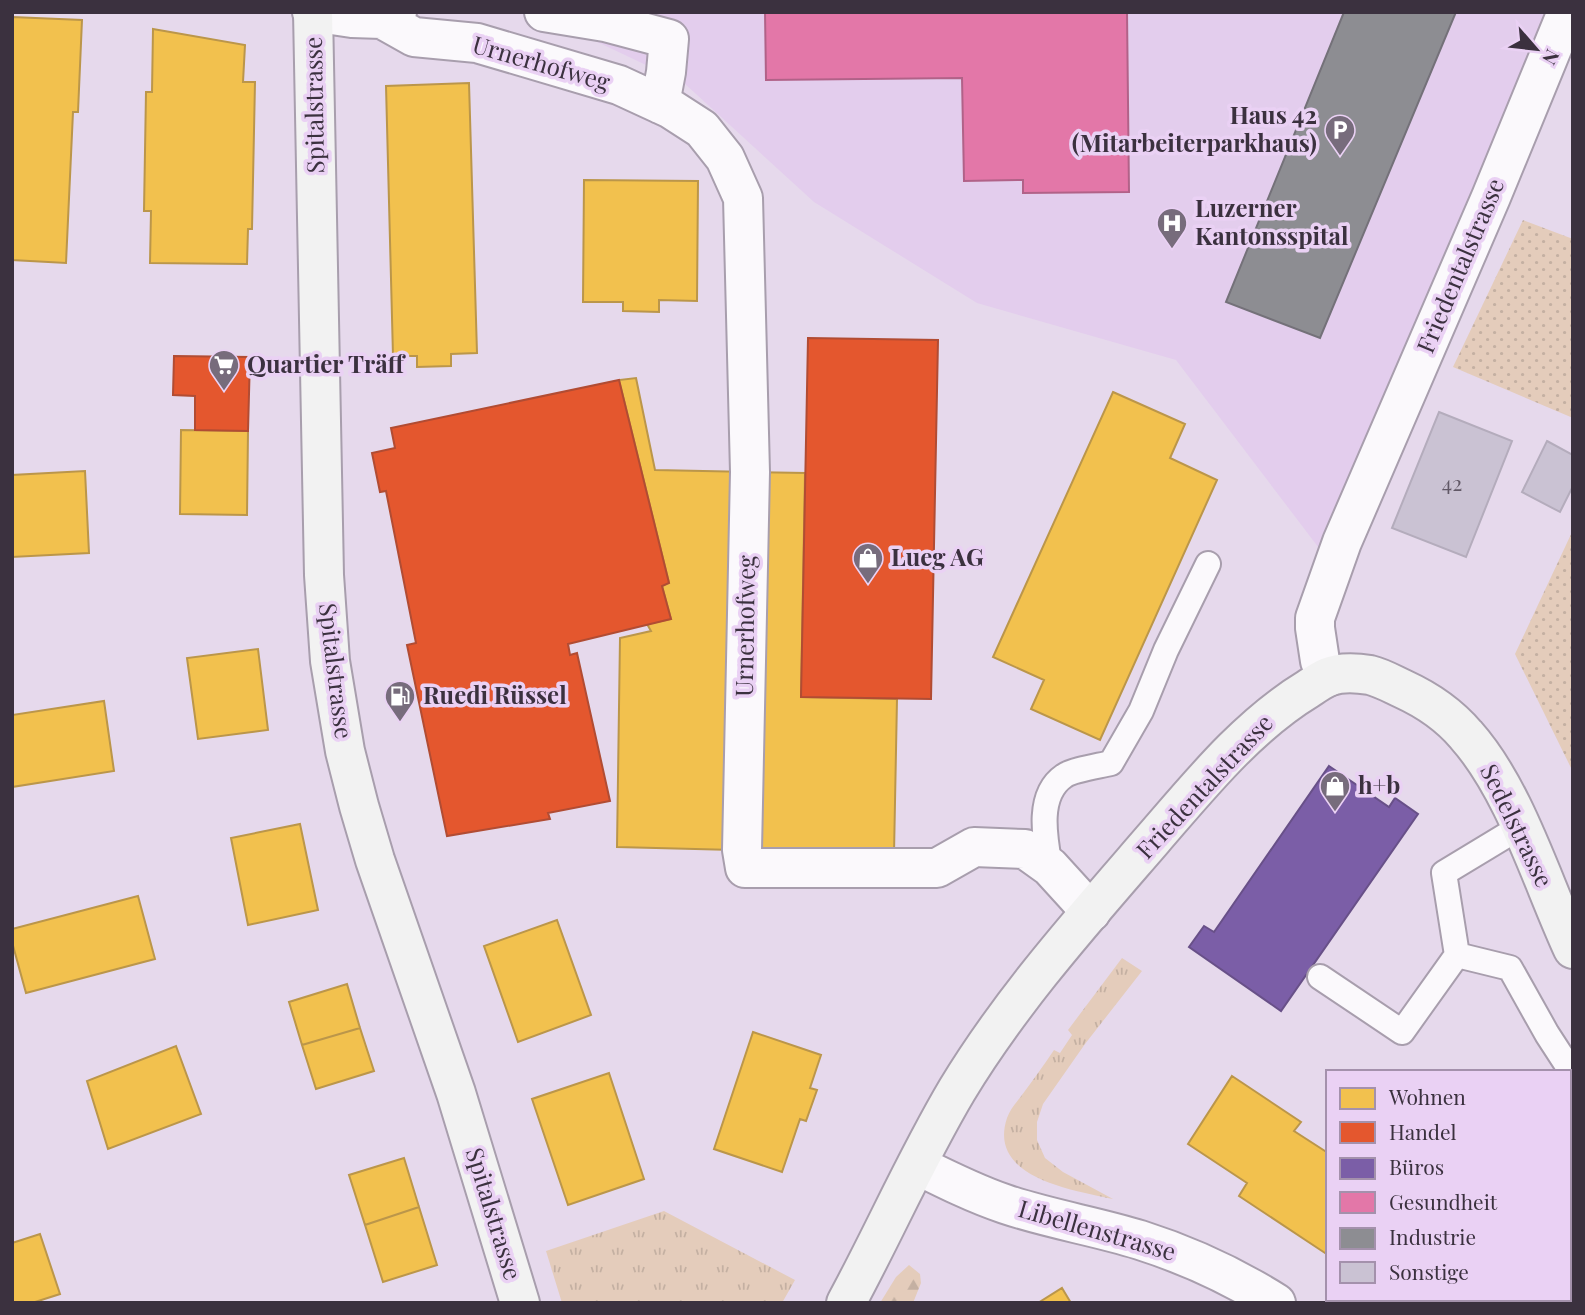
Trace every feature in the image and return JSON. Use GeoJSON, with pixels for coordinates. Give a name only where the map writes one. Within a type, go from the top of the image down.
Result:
{"type":"FeatureCollection","features":[{"type":"Feature","properties":{"kind":"main road","name":"Spitalstrasse"},"geometry":{"type":"LineString","coordinates":[[313,12],[324,575],[330,661],[336,700],[345,751],[375,860],[456,1093],[520,1303]]}},
{"type":"Feature","properties":{"kind":"main road","name":"Sedelstrasse"},"geometry":{"type":"LineString","coordinates":[[1328,677],[1344,674],[1367,675],[1384,680],[1440,710],[1467,736],[1494,773],[1573,949]]}},
{"type":"Feature","properties":{"kind":"main road","name":"Friedentalstrasse"},"geometry":{"type":"LineString","coordinates":[[846,1303],[957,1091],[980,1054],[1029,988],[1180,809],[1254,729],[1283,706],[1328,677]]}},
{"type":"Feature","properties":{"kind":"street","name":"Urnerhofweg"},"geometry":{"type":"LineString","coordinates":[[313,12],[352,18],[389,16],[414,37],[477,43],[619,85],[660,103],[702,129],[725,158],[743,198],[750,472],[741,850],[745,868],[937,868],[974,847],[1025,849],[1050,867]]}},
{"type":"Feature","properties":{"kind":"street","name":"Urnerhofweg"},"geometry":{"type":"LineString","coordinates":[[544,12],[604,22],[669,39],[660,103]]}},
{"type":"Feature","properties":{"kind":"street","name":"Friedentalstrasse"},"geometry":{"type":"LineString","coordinates":[[1328,677],[1320,661],[1315,618],[1342,542],[1491,197],[1567,12]]}},
{"type":"Feature","properties":{"kind":"street"},"geometry":{"type":"LineString","coordinates":[[1050,867],[1091,912]]}},
{"type":"Feature","properties":{"kind":"street","name":"Libellenstrasse"},"geometry":{"type":"LineString","coordinates":[[917,1165],[1005,1204],[1139,1240],[1181,1255],[1276,1303]]}},
{"type":"Feature","properties":{"kind":"lane"},"geometry":{"type":"LineString","coordinates":[[1050,867],[1046,845],[1045,803],[1054,784],[1065,774],[1111,763],[1141,711],[1166,650],[1208,564]]}},
{"type":"Feature","properties":{"kind":"lane"},"geometry":{"type":"LineString","coordinates":[[1320,977],[1402,1032],[1457,955],[1444,873],[1520,827]]}},
{"type":"Feature","properties":{"kind":"lane"},"geometry":{"type":"LineString","coordinates":[[1457,955],[1510,968],[1570,1070]]}},
{"type":"Feature","properties":{"kind":"shaded area","name":"Luzerner Kantonsspital"},"geometry":{"type":"Polygon","coordinates":[[[534,12],[1546,12],[1328,560],[1176,360],[977,303],[814,202],[684,83],[534,12]]]}},
{"type":"Feature","properties":{"kind":"green space"},"geometry":{"type":"Polygon","coordinates":[[[1523,220],[1573,239],[1573,418],[1453,367],[1523,220]]]}},
{"type":"Feature","properties":{"kind":"green space"},"geometry":{"type":"Polygon","coordinates":[[[1573,530],[1573,772],[1515,654],[1573,530]]]}},
{"type":"Feature","properties":{"kind":"green space"},"geometry":{"type":"Polygon","coordinates":[[[1122,958],[1142,971],[1085,1044],[1043,1104],[1037,1122],[1037,1140],[1045,1158],[1063,1172],[1113,1199],[1038,1178],[1021,1168],[1010,1155],[1004,1138],[1007,1118],[1012,1109],[1054,1050],[1060,1053],[1072,1035],[1068,1030],[1122,958]]]}},
{"type":"Feature","properties":{"kind":"green space"},"geometry":{"type":"Polygon","coordinates":[[[664,1211],[795,1280],[782,1303],[562,1303],[546,1251],[664,1211]]]}},
{"type":"Feature","properties":{"kind":"green space"},"geometry":{"type":"Polygon","coordinates":[[[909,1265],[920,1274],[921,1283],[913,1303],[880,1303],[896,1277],[909,1265]]]}},
{"type":"Feature","properties":{"kind":"building: Wohnen"},"geometry":{"type":"Polygon","coordinates":[[[12,17],[82,20],[78,112],[73,112],[66,263],[12,260],[12,17]]]}},
{"type":"Feature","properties":{"kind":"building: Wohnen"},"geometry":{"type":"Polygon","coordinates":[[[153,29],[245,45],[243,82],[255,82],[252,229],[248,229],[247,264],[150,263],[151,211],[144,211],[146,92],[152,92],[153,29]]]}},
{"type":"Feature","properties":{"kind":"building: Wohnen"},"geometry":{"type":"Polygon","coordinates":[[[469,83],[477,353],[451,354],[451,366],[417,367],[417,356],[393,356],[386,86],[469,83]]]}},
{"type":"Feature","properties":{"kind":"building: Wohnen"},"geometry":{"type":"Polygon","coordinates":[[[584,180],[698,181],[697,301],[659,300],[659,312],[623,311],[623,302],[583,302],[584,180]]]}},
{"type":"Feature","properties":{"kind":"building: Wohnen"},"geometry":{"type":"Polygon","coordinates":[[[636,378],[655,470],[805,473],[801,697],[897,699],[894,854],[617,847],[620,638],[651,631],[647,624],[671,619],[662,586],[669,583],[619,380],[636,378]]]}},
{"type":"Feature","properties":{"kind":"building: Wohnen"},"geometry":{"type":"Polygon","coordinates":[[[1113,392],[1185,424],[1170,458],[1217,480],[1100,740],[1031,709],[1044,680],[993,657],[1113,392]]]}},
{"type":"Feature","properties":{"kind":"building: Wohnen"},"geometry":{"type":"Polygon","coordinates":[[[181,430],[248,431],[247,515],[180,514],[181,430]]]}},
{"type":"Feature","properties":{"kind":"building: Wohnen"},"geometry":{"type":"Polygon","coordinates":[[[85,471],[89,553],[12,557],[12,475],[85,471]]]}},
{"type":"Feature","properties":{"kind":"building: Wohnen"},"geometry":{"type":"Polygon","coordinates":[[[258,649],[268,730],[198,739],[187,658],[258,649]]]}},
{"type":"Feature","properties":{"kind":"building: Wohnen"},"geometry":{"type":"Polygon","coordinates":[[[104,701],[114,771],[12,787],[12,715],[104,701]]]}},
{"type":"Feature","properties":{"kind":"building: Wohnen"},"geometry":{"type":"Polygon","coordinates":[[[300,824],[318,910],[248,925],[231,838],[300,824]]]}},
{"type":"Feature","properties":{"kind":"building: Wohnen"},"geometry":{"type":"Polygon","coordinates":[[[138,896],[155,959],[26,993],[12,942],[12,929],[138,896]]]}},
{"type":"Feature","properties":{"kind":"building: Wohnen"},"geometry":{"type":"Polygon","coordinates":[[[557,920],[591,1015],[518,1042],[484,946],[557,920]]]}},
{"type":"Feature","properties":{"kind":"building: Wohnen"},"geometry":{"type":"Polygon","coordinates":[[[347,984],[360,1028],[302,1045],[289,1002],[347,984]]]}},
{"type":"Feature","properties":{"kind":"building: Wohnen"},"geometry":{"type":"Polygon","coordinates":[[[360,1028],[374,1071],[316,1089],[302,1045],[360,1028]]]}},
{"type":"Feature","properties":{"kind":"building: Wohnen"},"geometry":{"type":"Polygon","coordinates":[[[753,1032],[821,1055],[810,1088],[817,1090],[806,1121],[800,1119],[782,1172],[714,1149],[753,1032]]]}},
{"type":"Feature","properties":{"kind":"building: Wohnen"},"geometry":{"type":"Polygon","coordinates":[[[176,1046],[201,1114],[108,1149],[87,1081],[176,1046]]]}},
{"type":"Feature","properties":{"kind":"building: Wohnen"},"geometry":{"type":"Polygon","coordinates":[[[609,1073],[644,1179],[568,1205],[532,1099],[609,1073]]]}},
{"type":"Feature","properties":{"kind":"building: Wohnen"},"geometry":{"type":"Polygon","coordinates":[[[1232,1076],[1301,1122],[1294,1131],[1326,1152],[1326,1254],[1239,1196],[1247,1183],[1188,1144],[1232,1076]]]}},
{"type":"Feature","properties":{"kind":"building: Wohnen"},"geometry":{"type":"Polygon","coordinates":[[[404,1158],[419,1207],[365,1225],[349,1175],[404,1158]]]}},
{"type":"Feature","properties":{"kind":"building: Wohnen"},"geometry":{"type":"Polygon","coordinates":[[[419,1207],[437,1265],[383,1282],[365,1225],[419,1207]]]}},
{"type":"Feature","properties":{"kind":"building: Wohnen"},"geometry":{"type":"Polygon","coordinates":[[[40,1234],[60,1294],[32,1303],[12,1303],[12,1243],[40,1234]]]}},
{"type":"Feature","properties":{"kind":"building: Wohnen"},"geometry":{"type":"Polygon","coordinates":[[[1062,1288],[1071,1303],[1038,1303],[1062,1288]]]}},
{"type":"Feature","properties":{"kind":"building: Handel","name":"Lueg AG"},"geometry":{"type":"Polygon","coordinates":[[[808,338],[938,340],[931,699],[801,697],[808,338]]]}},
{"type":"Feature","properties":{"kind":"building: Handel"},"geometry":{"type":"Polygon","coordinates":[[[174,356],[250,357],[248,431],[195,430],[195,396],[173,395],[174,356]]]}},
{"type":"Feature","properties":{"kind":"building: Handel"},"geometry":{"type":"Polygon","coordinates":[[[619,380],[669,583],[662,586],[671,619],[568,644],[570,655],[577,653],[610,801],[548,813],[550,819],[447,836],[407,645],[416,643],[386,491],[380,492],[372,453],[395,448],[391,428],[619,380]]]}},
{"type":"Feature","properties":{"kind":"building: Büros"},"geometry":{"type":"Polygon","coordinates":[[[1329,766],[1389,807],[1395,798],[1418,814],[1281,1011],[1189,947],[1204,926],[1214,932],[1329,766]]]}},
{"type":"Feature","properties":{"kind":"building: Gesundheit"},"geometry":{"type":"Polygon","coordinates":[[[765,12],[1127,12],[1129,192],[1023,193],[1023,180],[964,181],[962,78],[766,80],[765,12]]]}},
{"type":"Feature","properties":{"kind":"building: Industrie","name":"Haus 42 (Mitarbeiterparkhaus)"},"geometry":{"type":"Polygon","coordinates":[[[1344,12],[1456,12],[1320,338],[1226,302],[1344,12]]]}},
{"type":"Feature","properties":{"kind":"building: Sonstige"},"geometry":{"type":"Polygon","coordinates":[[[1439,412],[1512,441],[1466,557],[1392,528],[1439,412]]]}},
{"type":"Feature","properties":{"kind":"building: Sonstige"},"geometry":{"type":"Polygon","coordinates":[[[1547,441],[1573,455],[1573,486],[1560,512],[1522,492],[1547,441]]]}},
{"type":"Feature","properties":{"kind":"place","name":"Haus 42 (Mitarbeiterparkhaus)"},"geometry":{"type":"Point","coordinates":[1340,157]}},
{"type":"Feature","properties":{"kind":"place","name":"Luzerner Kantonsspital"},"geometry":{"type":"Point","coordinates":[1172,250]}},
{"type":"Feature","properties":{"kind":"place","name":"Quartier Träff"},"geometry":{"type":"Point","coordinates":[224,392]}},
{"type":"Feature","properties":{"kind":"place","name":"Lueg AG"},"geometry":{"type":"Point","coordinates":[868,585]}},
{"type":"Feature","properties":{"kind":"place","name":"Ruedi Rüssel"},"geometry":{"type":"Point","coordinates":[400,723]}},
{"type":"Feature","properties":{"kind":"place","name":"h+b"},"geometry":{"type":"Point","coordinates":[1335,813]}}]}
